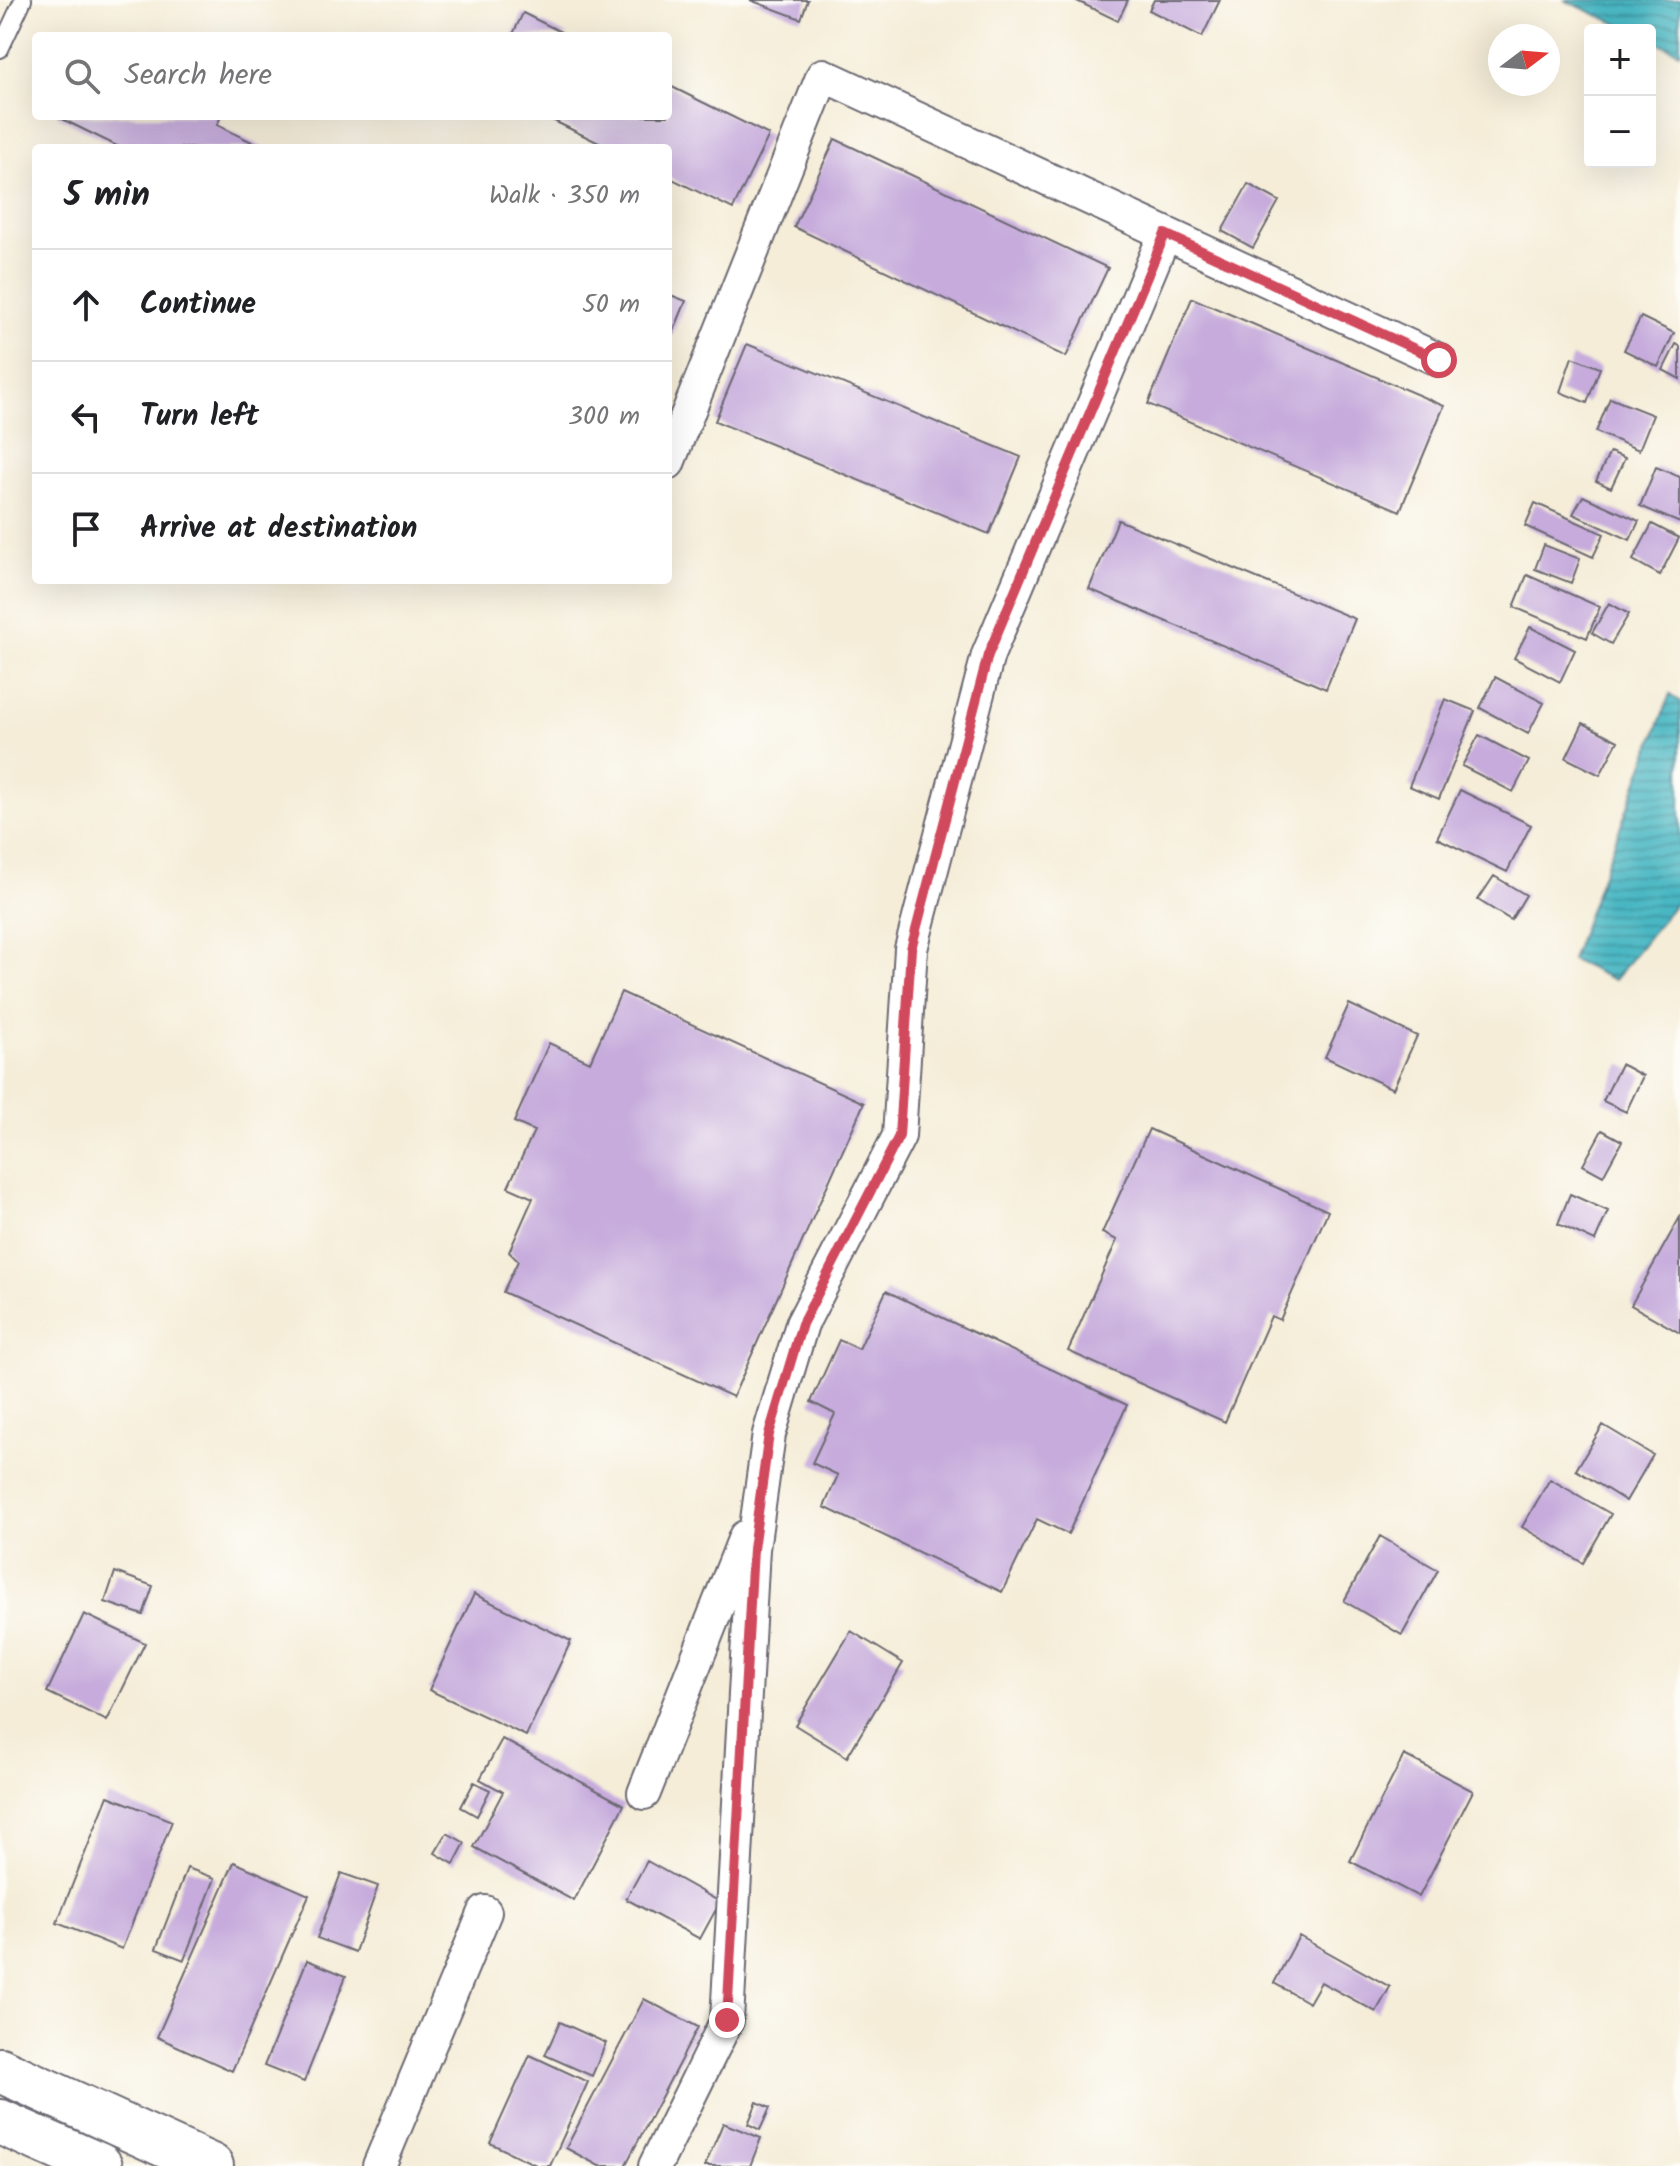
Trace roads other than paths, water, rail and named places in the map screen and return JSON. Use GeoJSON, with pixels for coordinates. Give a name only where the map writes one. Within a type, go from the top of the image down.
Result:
{"type":"FeatureCollection","features":[{"type":"Feature","properties":{"kind":"main road"},"geometry":{"type":"LineString","coordinates":[[0,2070],[122,2147],[211,2166]]}},
{"type":"Feature","properties":{"kind":"main road"},"geometry":{"type":"LineString","coordinates":[[0,2122],[100,2166]]}},
{"type":"Feature","properties":{"kind":"street"},"geometry":{"type":"LineString","coordinates":[[672,453],[823,75],[1439,360]]}},
{"type":"Feature","properties":{"kind":"street"},"geometry":{"type":"LineString","coordinates":[[655,2166],[727,2020],[753,1549],[769,1434],[802,1324],[899,1136],[911,949],[988,655],[1165,234]]}},
{"type":"Feature","properties":{"kind":"street"},"geometry":{"type":"LineString","coordinates":[[644,1793],[760,1497]]}},
{"type":"Feature","properties":{"kind":"street"},"geometry":{"type":"LineString","coordinates":[[379,2166],[485,1912]]}},
{"type":"Feature","properties":{"kind":"lane"},"geometry":{"type":"LineString","coordinates":[[0,49],[23,0]]}},
{"type":"Feature","properties":{"kind":"water"},"geometry":{"type":"Polygon","coordinates":[[[1564,0],[1680,0],[1680,52],[1656,42],[1656,24],[1618,24],[1564,0]]]}},
{"type":"Feature","properties":{"kind":"water"},"geometry":{"type":"Polygon","coordinates":[[[1670,694],[1680,702],[1680,898],[1614,980],[1571,960],[1670,694]]]}}]}
